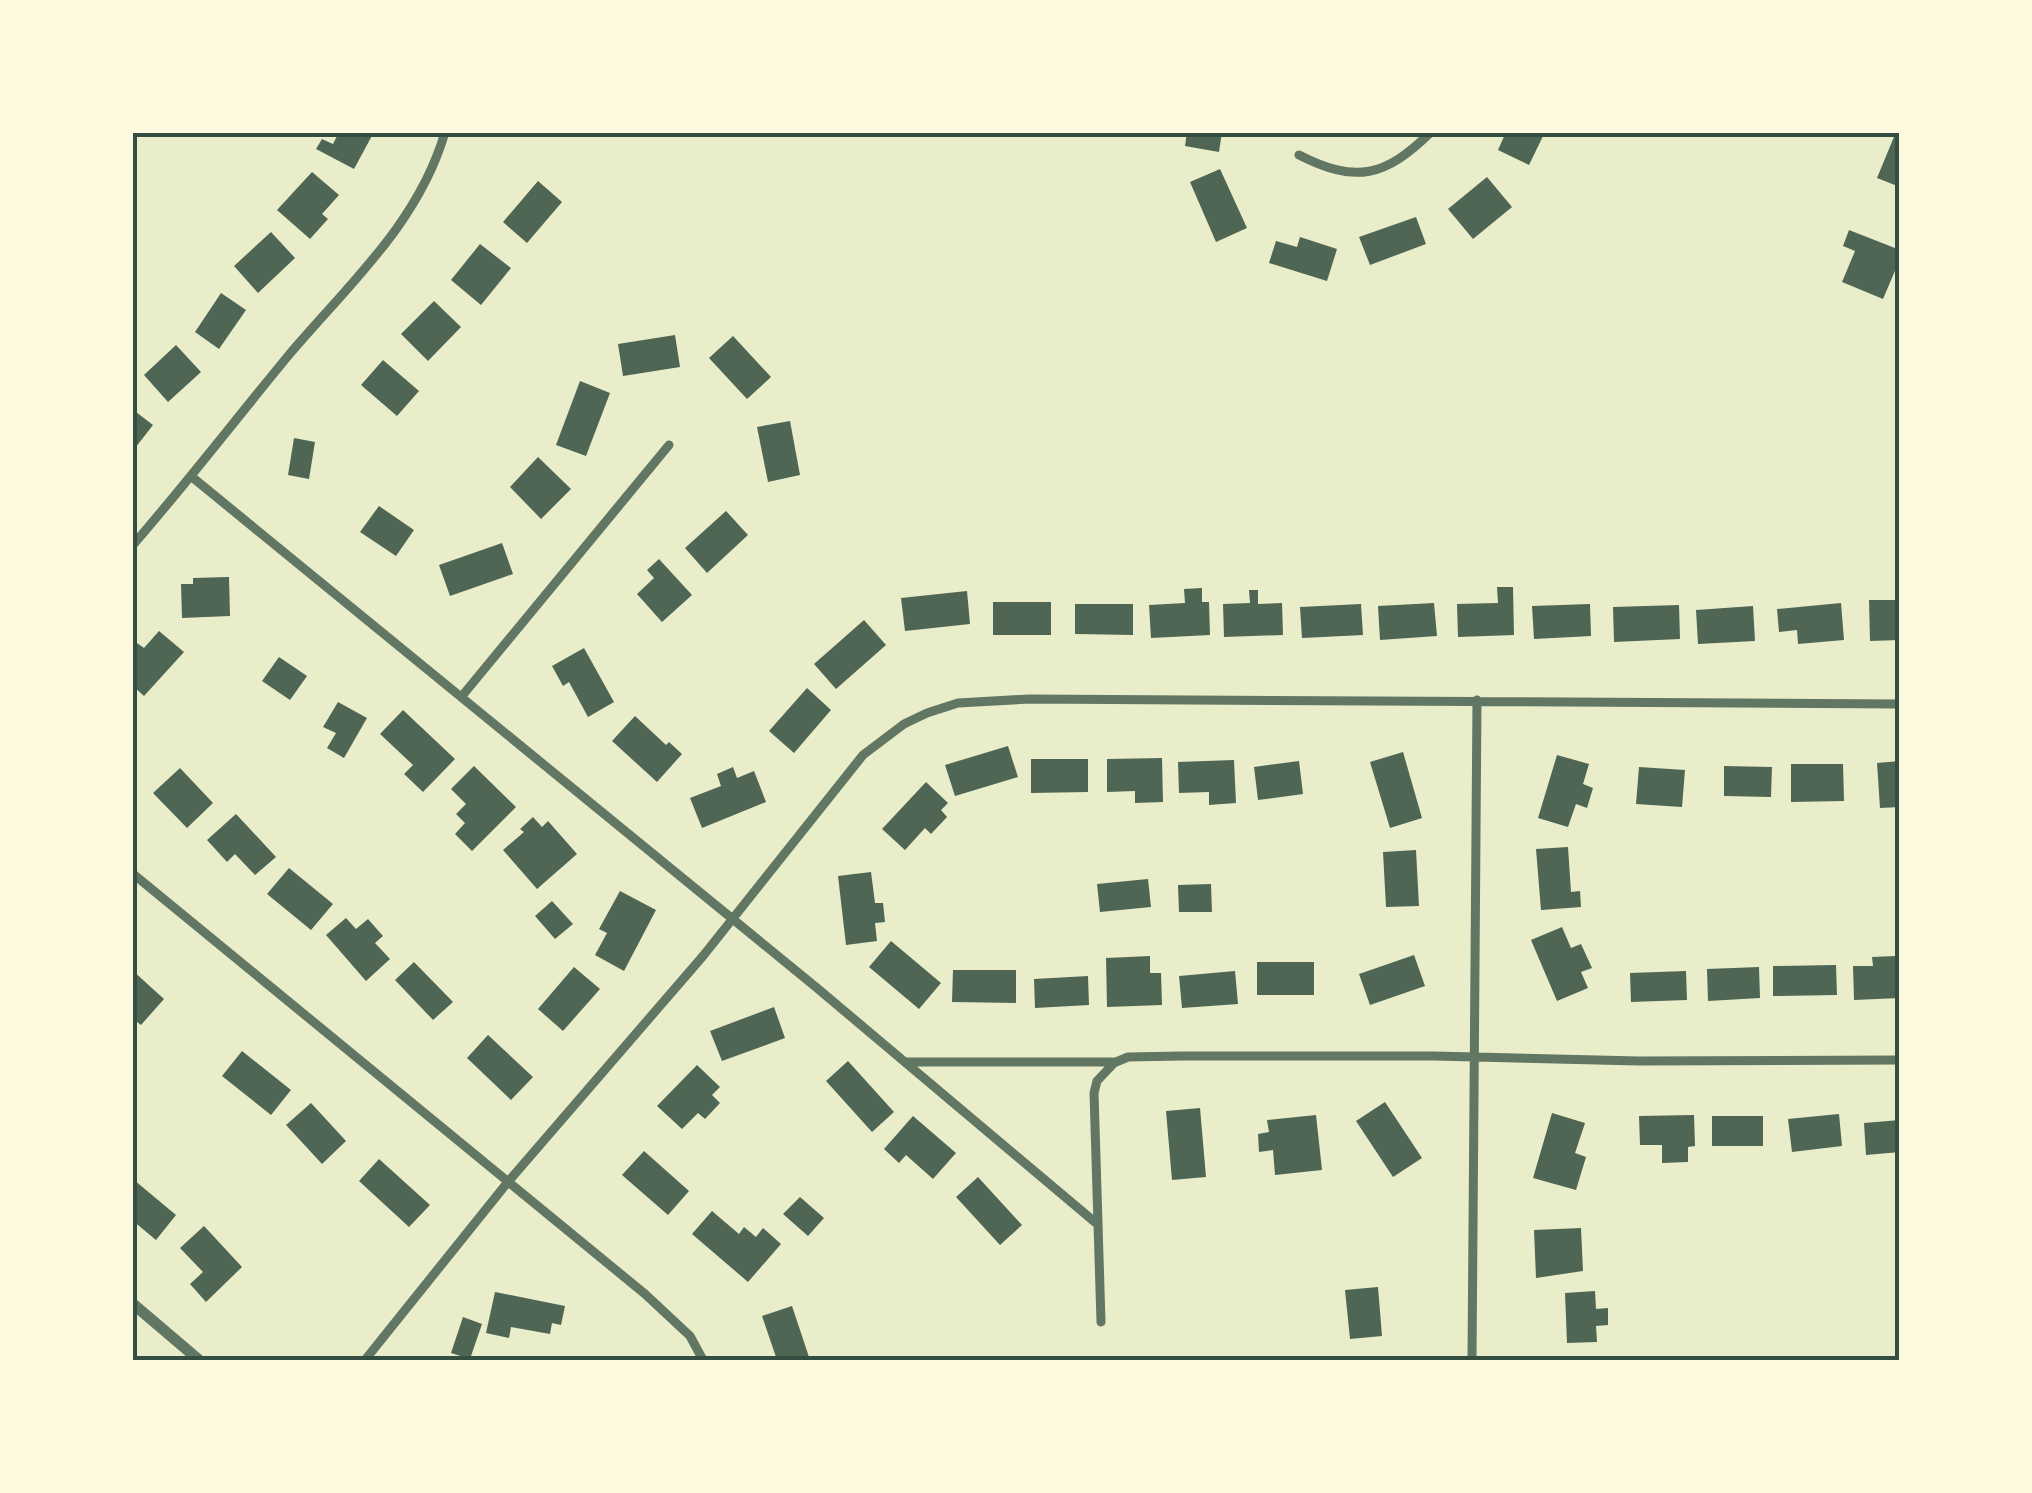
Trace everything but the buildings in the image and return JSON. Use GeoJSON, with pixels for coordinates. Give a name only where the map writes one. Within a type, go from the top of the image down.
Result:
{"type":"FeatureCollection","features":[{"type":"Feature","properties":{"kind":"street"},"geometry":{"type":"LineString","coordinates":[[132,546],[399,228],[428,181],[445,132]]}},
{"type":"Feature","properties":{"kind":"street"},"geometry":{"type":"LineString","coordinates":[[1299,155],[1325,168],[1360,174],[1395,162],[1431,132]]}},
{"type":"Feature","properties":{"kind":"street"},"geometry":{"type":"LineString","coordinates":[[462,696],[668,446]]}},
{"type":"Feature","properties":{"kind":"street"},"geometry":{"type":"LineString","coordinates":[[192,477],[1096,1223]]}},
{"type":"Feature","properties":{"kind":"street"},"geometry":{"type":"LineString","coordinates":[[365,1360],[507,1183],[732,919],[863,755],[904,724],[958,703],[1029,699],[1900,704]]}},
{"type":"Feature","properties":{"kind":"street"},"geometry":{"type":"LineString","coordinates":[[1472,1360],[1477,700]]}},
{"type":"Feature","properties":{"kind":"street"},"geometry":{"type":"LineString","coordinates":[[132,873],[677,1322],[704,1360]]}},
{"type":"Feature","properties":{"kind":"street"},"geometry":{"type":"LineString","coordinates":[[905,1062],[1116,1062],[1181,1056],[1900,1060]]}},
{"type":"Feature","properties":{"kind":"street"},"geometry":{"type":"LineString","coordinates":[[1102,1322],[1094,1093],[1097,1081],[1116,1062]]}},
{"type":"Feature","properties":{"kind":"street"},"geometry":{"type":"LineString","coordinates":[[132,1303],[199,1360]]}}]}
